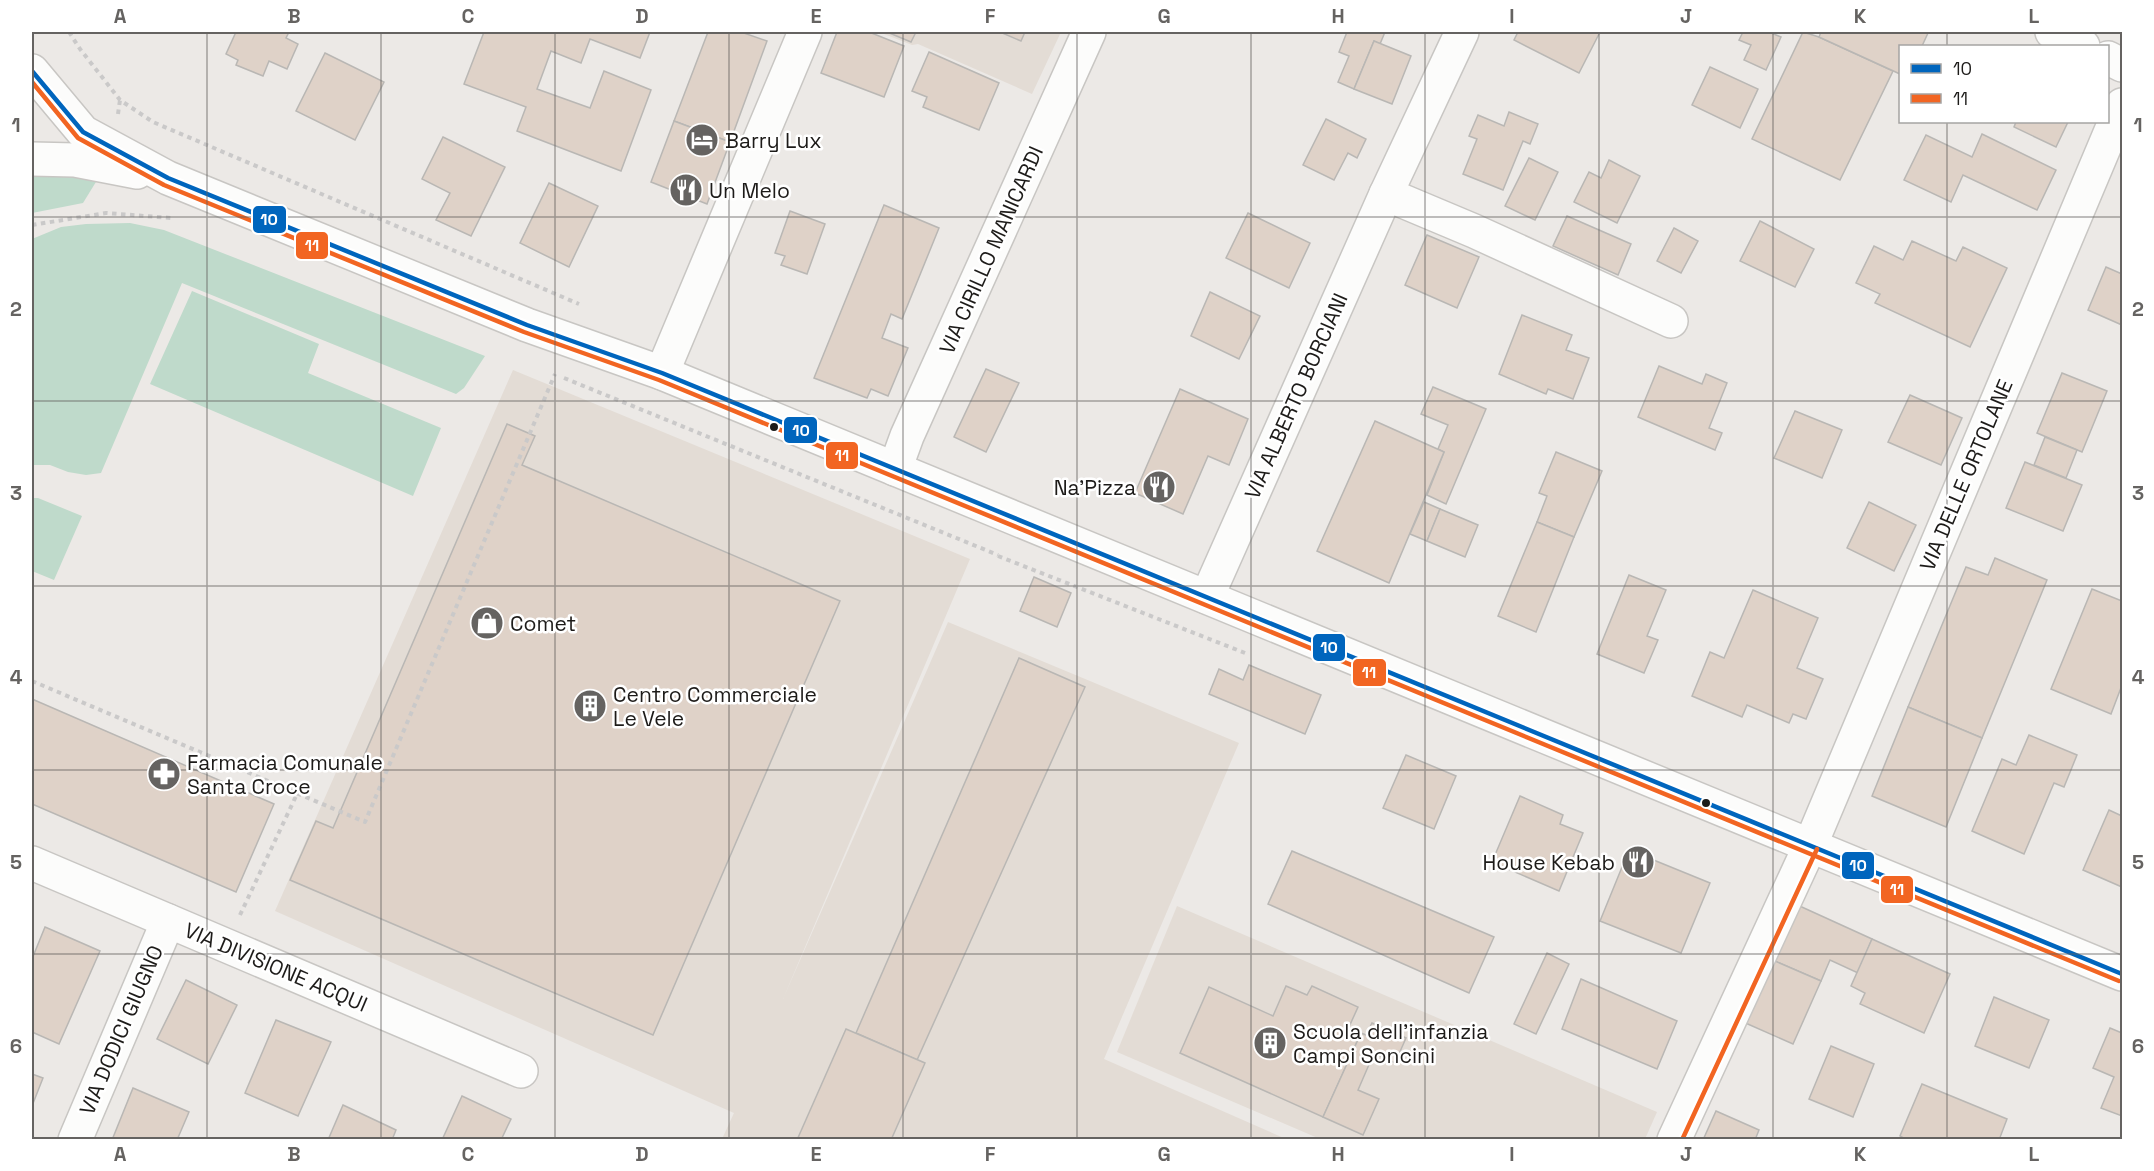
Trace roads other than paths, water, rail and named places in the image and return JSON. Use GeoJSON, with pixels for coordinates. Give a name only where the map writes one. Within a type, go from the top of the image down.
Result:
{"type":"FeatureCollection","features":[{"type":"Feature","properties":{"kind":"street"},"geometry":{"type":"LineString","coordinates":[[662,373],[805,32]]}},
{"type":"Feature","properties":{"kind":"street","name":"VIA CIRILLO MANICARDI"},"geometry":{"type":"LineString","coordinates":[[896,469],[912,426],[1089,32]]}},
{"type":"Feature","properties":{"kind":"street","name":"VIA ALBERTO BORCIANI"},"geometry":{"type":"LineString","coordinates":[[1207,597],[1386,194],[1462,32]]}},
{"type":"Feature","properties":{"kind":"street"},"geometry":{"type":"LineString","coordinates":[[2052,32],[2082,45]]}},
{"type":"Feature","properties":{"kind":"street"},"geometry":{"type":"LineString","coordinates":[[32,71],[83,132],[168,178],[527,325],[662,373],[2122,974]]}},
{"type":"Feature","properties":{"kind":"street","name":"VIA DELLE ORTOLANE"},"geometry":{"type":"LineString","coordinates":[[1674,1140],[1810,846],[2116,137],[2122,105]]}},
{"type":"Feature","properties":{"kind":"street"},"geometry":{"type":"LineString","coordinates":[[32,159],[75,160],[168,178]]}},
{"type":"Feature","properties":{"kind":"street"},"geometry":{"type":"LineString","coordinates":[[1386,194],[1474,231],[1671,321]]}},
{"type":"Feature","properties":{"kind":"street","name":"VIA DIVISIONE ACQUI"},"geometry":{"type":"LineString","coordinates":[[32,863],[521,1071]]}},
{"type":"Feature","properties":{"kind":"street","name":"VIA DODICI GIUGNO"},"geometry":{"type":"LineString","coordinates":[[75,1140],[168,921]]}},
{"type":"Feature","properties":{"kind":"place","name":"Barry Lux"},"geometry":{"type":"Point","coordinates":[702,140]}},
{"type":"Feature","properties":{"kind":"place","name":"Un Melo"},"geometry":{"type":"Point","coordinates":[686,190]}},
{"type":"Feature","properties":{"kind":"place","name":"Na'Pizza"},"geometry":{"type":"Point","coordinates":[1159,487]}},
{"type":"Feature","properties":{"kind":"place","name":"Comet"},"geometry":{"type":"Point","coordinates":[487,623]}},
{"type":"Feature","properties":{"kind":"place","name":"Centro Commerciale Le Vele"},"geometry":{"type":"Point","coordinates":[590,706]}},
{"type":"Feature","properties":{"kind":"place","name":"Farmacia Comunale Santa Croce"},"geometry":{"type":"Point","coordinates":[164,774]}},
{"type":"Feature","properties":{"kind":"place","name":"House Kebab"},"geometry":{"type":"Point","coordinates":[1638,862]}},
{"type":"Feature","properties":{"kind":"place","name":"Scuola dell'infanzia Campi Soncini"},"geometry":{"type":"Point","coordinates":[1270,1043]}}]}
